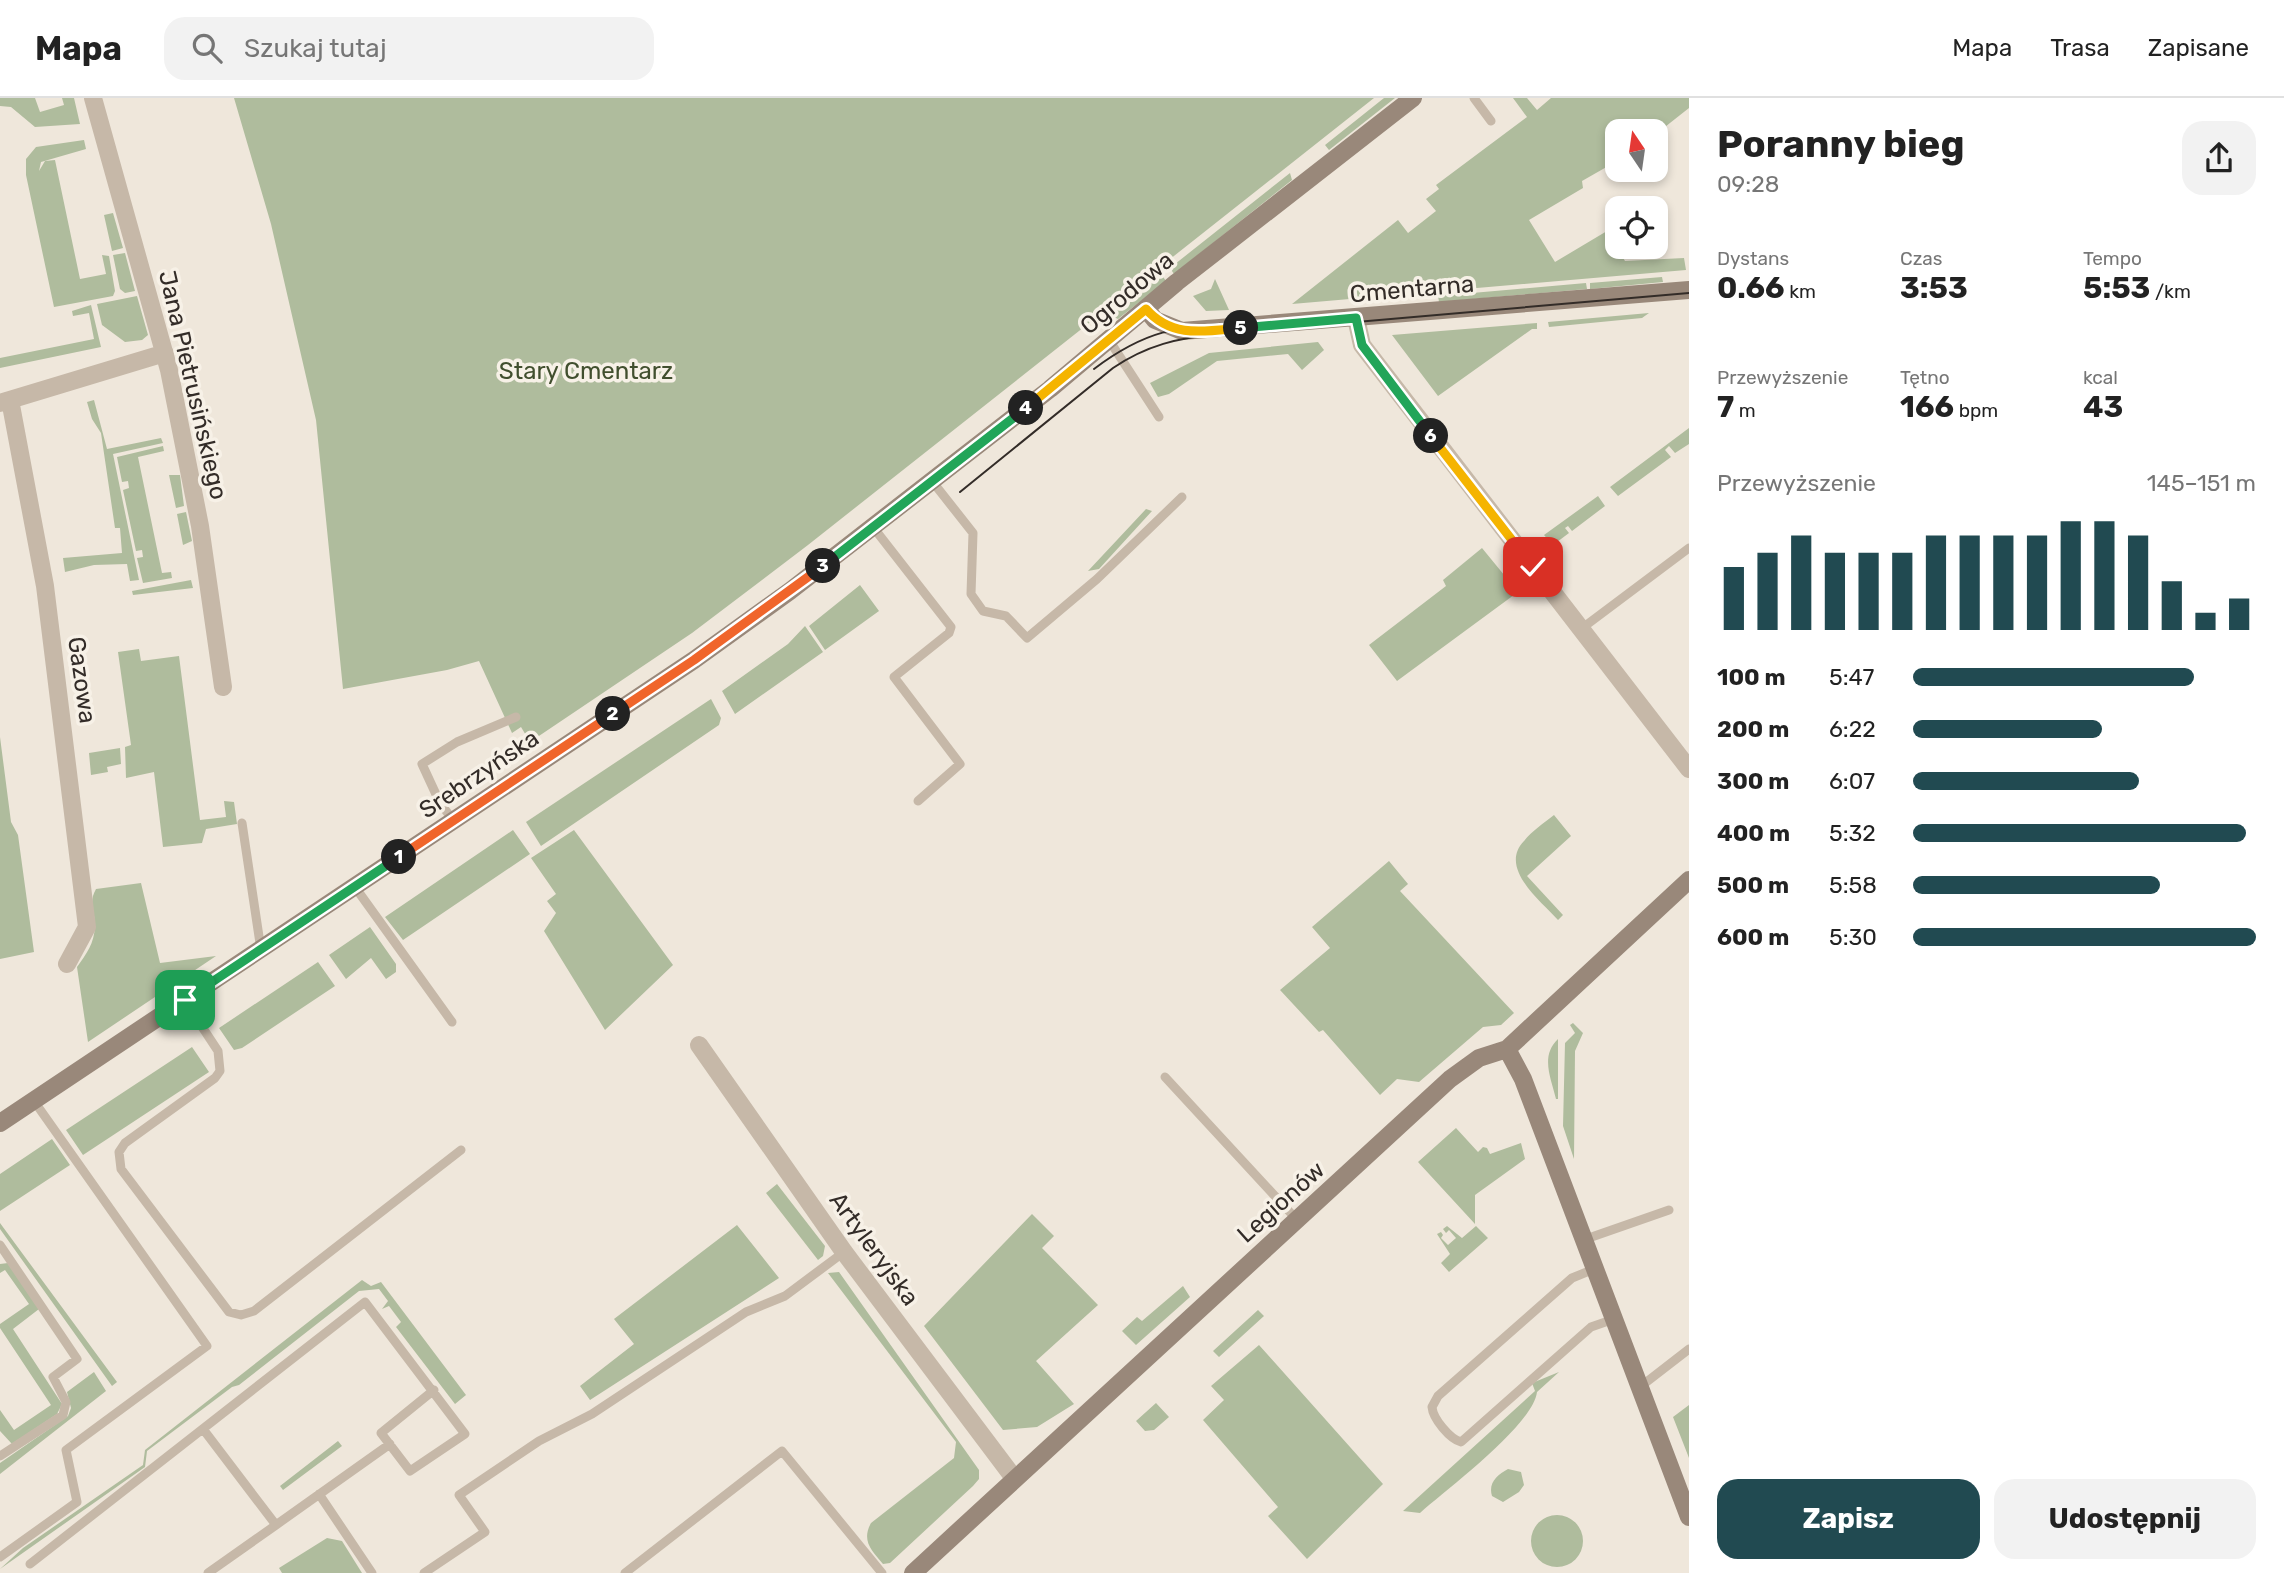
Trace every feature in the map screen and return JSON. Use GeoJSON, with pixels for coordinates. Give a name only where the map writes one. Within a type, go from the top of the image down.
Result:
{"type":"FeatureCollection","features":[{"type":"Feature","properties":{"kind":"street","name":"Jana Pietrusińskiego"},"geometry":{"type":"LineString","coordinates":[[93,98],[164,353],[200,526],[223,687]]}},
{"type":"Feature","properties":{"kind":"street","name":"Ogrodowa"},"geometry":{"type":"LineString","coordinates":[[873,527],[1109,341],[1177,282],[1413,98]]}},
{"type":"Feature","properties":{"kind":"street","name":"Cmentarna"},"geometry":{"type":"LineString","coordinates":[[1146,309],[1155,320],[1182,331],[1689,290]]}},
{"type":"Feature","properties":{"kind":"street"},"geometry":{"type":"LineString","coordinates":[[1356,318],[1362,345],[1689,769]]}},
{"type":"Feature","properties":{"kind":"street"},"geometry":{"type":"LineString","coordinates":[[5,402],[164,353]]}},
{"type":"Feature","properties":{"kind":"street","name":"Gazowa"},"geometry":{"type":"LineString","coordinates":[[5,402],[45,586],[87,927],[67,964]]}},
{"type":"Feature","properties":{"kind":"street","name":"Srebrzyńska"},"geometry":{"type":"LineString","coordinates":[[0,1123],[694,660],[873,527]]}},
{"type":"Feature","properties":{"kind":"street","name":"Legionów"},"geometry":{"type":"LineString","coordinates":[[913,1573],[1464,1067],[1479,1058],[1507,1049],[1689,880]]}},
{"type":"Feature","properties":{"kind":"street","name":"Artyleryjska"},"geometry":{"type":"LineString","coordinates":[[699,1045],[844,1252],[1014,1478]]}},
{"type":"Feature","properties":{"kind":"street"},"geometry":{"type":"LineString","coordinates":[[1507,1049],[1522,1079],[1689,1517]]}},
{"type":"Feature","properties":{"kind":"lane"},"geometry":{"type":"LineString","coordinates":[[1474,98],[1490,121]]}},
{"type":"Feature","properties":{"kind":"lane"},"geometry":{"type":"LineString","coordinates":[[1109,341],[1158,417]]}},
{"type":"Feature","properties":{"kind":"lane"},"geometry":{"type":"LineString","coordinates":[[932,481],[973,533],[972,598],[982,611],[1006,616],[1027,638],[1097,579],[1182,497]]}},
{"type":"Feature","properties":{"kind":"lane"},"geometry":{"type":"LineString","coordinates":[[873,527],[951,627],[949,633],[894,677],[960,764],[918,801]]}},
{"type":"Feature","properties":{"kind":"lane"},"geometry":{"type":"LineString","coordinates":[[1581,629],[1689,548]]}},
{"type":"Feature","properties":{"kind":"lane"},"geometry":{"type":"LineString","coordinates":[[453,820],[440,803],[422,764],[457,742],[516,717]]}},
{"type":"Feature","properties":{"kind":"lane"},"geometry":{"type":"LineString","coordinates":[[242,823],[261,950]]}},
{"type":"Feature","properties":{"kind":"lane"},"geometry":{"type":"LineString","coordinates":[[355,887],[452,1022]]}},
{"type":"Feature","properties":{"kind":"lane"},"geometry":{"type":"LineString","coordinates":[[185,1000],[218,1051],[220,1070],[215,1078],[125,1143],[118,1159],[121,1169],[229,1312],[241,1315],[254,1311],[461,1150]]}},
{"type":"Feature","properties":{"kind":"lane"},"geometry":{"type":"LineString","coordinates":[[1165,1077],[1298,1221]]}},
{"type":"Feature","properties":{"kind":"lane"},"geometry":{"type":"LineString","coordinates":[[0,1557],[77,1502],[66,1450],[207,1346],[34,1101]]}},
{"type":"Feature","properties":{"kind":"lane"},"geometry":{"type":"LineString","coordinates":[[1583,1240],[1670,1210]]}},
{"type":"Feature","properties":{"kind":"lane"},"geometry":{"type":"LineString","coordinates":[[0,1245],[77,1359],[52,1377],[66,1402],[63,1415],[0,1456]]}},
{"type":"Feature","properties":{"kind":"lane"},"geometry":{"type":"LineString","coordinates":[[424,1573],[485,1532],[459,1495],[539,1441],[592,1414],[746,1312],[785,1296],[844,1252]]}},
{"type":"Feature","properties":{"kind":"lane"},"geometry":{"type":"LineString","coordinates":[[1594,1269],[1572,1278],[1438,1396],[1432,1407],[1433,1415],[1454,1439],[1461,1441],[1591,1327],[1614,1319]]}},
{"type":"Feature","properties":{"kind":"lane"},"geometry":{"type":"LineString","coordinates":[[30,1564],[365,1302],[433,1390],[465,1434],[410,1471],[381,1433],[433,1390]]}},
{"type":"Feature","properties":{"kind":"lane"},"geometry":{"type":"LineString","coordinates":[[1640,1387],[1689,1349]]}},
{"type":"Feature","properties":{"kind":"lane"},"geometry":{"type":"LineString","coordinates":[[203,1429],[276,1525]]}},
{"type":"Feature","properties":{"kind":"lane"},"geometry":{"type":"LineString","coordinates":[[208,1573],[390,1444]]}},
{"type":"Feature","properties":{"kind":"lane"},"geometry":{"type":"LineString","coordinates":[[625,1573],[782,1451],[882,1573]]}},
{"type":"Feature","properties":{"kind":"lane"},"geometry":{"type":"LineString","coordinates":[[319,1494],[372,1573]]}},
{"type":"Feature","properties":{"kind":"green space"},"geometry":{"type":"Polygon","coordinates":[[[0,98],[35,98],[40,112],[64,105],[62,98],[74,98],[80,124],[35,127],[11,107],[0,106],[0,98]]]}},
{"type":"Feature","properties":{"kind":"green space","name":"Stary Cmentarz"},"geometry":{"type":"Polygon","coordinates":[[[234,98],[1374,98],[808,545],[692,633],[530,742],[521,727],[512,733],[479,661],[447,670],[343,689],[316,420],[271,224],[234,98]]]}},
{"type":"Feature","properties":{"kind":"green space"},"geometry":{"type":"Polygon","coordinates":[[[1384,98],[1395,98],[1329,150],[1325,145],[1384,98]]]}},
{"type":"Feature","properties":{"kind":"green space"},"geometry":{"type":"Polygon","coordinates":[[[1513,98],[1527,98],[1537,110],[1551,98],[1689,98],[1689,108],[1668,125],[1668,119],[1605,119],[1605,168],[1582,181],[1583,188],[1529,220],[1555,262],[1605,232],[1605,259],[1625,261],[1684,258],[1686,270],[1292,304],[1398,220],[1408,233],[1436,211],[1426,199],[1439,189],[1436,185],[1527,117],[1513,98]]]}},
{"type":"Feature","properties":{"kind":"green space"},"geometry":{"type":"Polygon","coordinates":[[[84,140],[86,149],[41,162],[39,171],[45,161],[55,160],[80,279],[106,274],[102,255],[109,256],[115,291],[113,296],[54,307],[26,175],[26,159],[36,147],[84,140]]]}},
{"type":"Feature","properties":{"kind":"green space"},"geometry":{"type":"Polygon","coordinates":[[[1290,173],[1292,180],[1174,274],[1170,268],[1290,173]]]}},
{"type":"Feature","properties":{"kind":"green space"},"geometry":{"type":"Polygon","coordinates":[[[113,213],[123,248],[112,251],[104,215],[113,213]]]}},
{"type":"Feature","properties":{"kind":"green space"},"geometry":{"type":"Polygon","coordinates":[[[125,253],[135,291],[125,293],[120,289],[113,255],[125,253]]]}},
{"type":"Feature","properties":{"kind":"green space"},"geometry":{"type":"Polygon","coordinates":[[[1161,274],[1166,281],[1118,319],[1110,315],[1161,274]]]}},
{"type":"Feature","properties":{"kind":"green space"},"geometry":{"type":"Polygon","coordinates":[[[1662,277],[1663,282],[1590,289],[1590,283],[1662,277]]]}},
{"type":"Feature","properties":{"kind":"green space"},"geometry":{"type":"Polygon","coordinates":[[[1215,279],[1229,310],[1206,311],[1193,296],[1211,289],[1215,279]]]}},
{"type":"Feature","properties":{"kind":"green space"},"geometry":{"type":"Polygon","coordinates":[[[1586,283],[1587,289],[1439,302],[1438,296],[1586,283]]]}},
{"type":"Feature","properties":{"kind":"green space"},"geometry":{"type":"Polygon","coordinates":[[[137,296],[148,335],[142,340],[125,342],[102,325],[97,304],[137,296]]]}},
{"type":"Feature","properties":{"kind":"green space"},"geometry":{"type":"Polygon","coordinates":[[[91,305],[101,347],[0,368],[0,358],[94,339],[89,313],[73,316],[72,311],[91,305]]]}},
{"type":"Feature","properties":{"kind":"green space"},"geometry":{"type":"Polygon","coordinates":[[[1649,313],[1642,318],[1549,327],[1548,322],[1649,313]]]}},
{"type":"Feature","properties":{"kind":"green space"},"geometry":{"type":"Polygon","coordinates":[[[1537,323],[1537,329],[1532,329],[1438,396],[1392,335],[1537,323]]]}},
{"type":"Feature","properties":{"kind":"green space"},"geometry":{"type":"Polygon","coordinates":[[[1318,342],[1324,350],[1302,370],[1288,354],[1217,361],[1169,394],[1158,397],[1150,383],[1209,353],[1318,342]]]}},
{"type":"Feature","properties":{"kind":"green space"},"geometry":{"type":"Polygon","coordinates":[[[94,400],[107,449],[161,438],[163,443],[113,454],[139,580],[130,581],[127,564],[94,565],[65,572],[63,558],[122,553],[120,528],[115,528],[101,433],[92,419],[87,402],[94,400]]]}},
{"type":"Feature","properties":{"kind":"green space"},"geometry":{"type":"Polygon","coordinates":[[[1689,428],[1689,444],[1675,453],[1669,446],[1665,450],[1671,457],[1618,496],[1610,487],[1689,428]]]}},
{"type":"Feature","properties":{"kind":"green space"},"geometry":{"type":"Polygon","coordinates":[[[163,446],[164,451],[138,457],[162,573],[171,572],[172,578],[143,583],[137,558],[143,557],[142,550],[136,551],[123,490],[129,488],[128,481],[122,482],[117,457],[163,446]]]}},
{"type":"Feature","properties":{"kind":"green space"},"geometry":{"type":"Polygon","coordinates":[[[169,475],[180,475],[184,506],[176,508],[169,475]]]}},
{"type":"Feature","properties":{"kind":"green space"},"geometry":{"type":"Polygon","coordinates":[[[1598,496],[1605,506],[1572,531],[1568,526],[1565,528],[1569,533],[1553,545],[1544,535],[1598,496]]]}},
{"type":"Feature","properties":{"kind":"green space"},"geometry":{"type":"Polygon","coordinates":[[[1146,509],[1152,511],[1099,569],[1088,571],[1146,509]]]}},
{"type":"Feature","properties":{"kind":"green space"},"geometry":{"type":"Polygon","coordinates":[[[186,512],[192,541],[183,545],[177,514],[186,512]]]}},
{"type":"Feature","properties":{"kind":"green space"},"geometry":{"type":"Polygon","coordinates":[[[1482,548],[1518,592],[1397,681],[1369,645],[1446,586],[1443,580],[1482,548]]]}},
{"type":"Feature","properties":{"kind":"green space"},"geometry":{"type":"Polygon","coordinates":[[[191,580],[193,588],[133,595],[132,591],[191,580]]]}},
{"type":"Feature","properties":{"kind":"green space"},"geometry":{"type":"Polygon","coordinates":[[[860,585],[879,611],[825,650],[809,626],[860,585]]]}},
{"type":"Feature","properties":{"kind":"green space"},"geometry":{"type":"Polygon","coordinates":[[[805,626],[823,652],[735,714],[722,691],[788,644],[805,626]]]}},
{"type":"Feature","properties":{"kind":"green space"},"geometry":{"type":"Polygon","coordinates":[[[139,649],[141,661],[179,656],[200,820],[226,817],[224,801],[234,802],[237,824],[206,829],[202,843],[163,847],[154,772],[126,778],[125,747],[131,745],[118,652],[139,649]]]}},
{"type":"Feature","properties":{"kind":"green space"},"geometry":{"type":"Polygon","coordinates":[[[711,699],[721,718],[719,725],[541,846],[526,822],[711,699]]]}},
{"type":"Feature","properties":{"kind":"green space"},"geometry":{"type":"Polygon","coordinates":[[[0,737],[11,822],[18,835],[34,952],[0,959],[0,737]]]}},
{"type":"Feature","properties":{"kind":"green space"},"geometry":{"type":"Polygon","coordinates":[[[120,748],[121,764],[107,767],[108,772],[91,775],[89,753],[120,748]]]}},
{"type":"Feature","properties":{"kind":"green space"},"geometry":{"type":"Polygon","coordinates":[[[1554,815],[1571,836],[1527,876],[1563,915],[1558,920],[1525,884],[1516,862],[1517,851],[1524,841],[1554,815]]]}},
{"type":"Feature","properties":{"kind":"green space"},"geometry":{"type":"Polygon","coordinates":[[[513,830],[530,854],[403,940],[385,917],[513,830]]]}},
{"type":"Feature","properties":{"kind":"green space"},"geometry":{"type":"Polygon","coordinates":[[[574,830],[673,965],[605,1030],[544,931],[556,913],[547,901],[556,894],[531,858],[574,830]]]}},
{"type":"Feature","properties":{"kind":"green space"},"geometry":{"type":"Polygon","coordinates":[[[1389,861],[1408,884],[1400,891],[1514,1013],[1501,1025],[1483,1027],[1419,1082],[1397,1079],[1380,1095],[1323,1030],[1319,1032],[1280,990],[1330,948],[1312,927],[1389,861]]]}},
{"type":"Feature","properties":{"kind":"green space"},"geometry":{"type":"Polygon","coordinates":[[[141,883],[160,963],[216,956],[88,1042],[77,967],[92,943],[95,926],[92,903],[94,894],[96,889],[141,883]]]}},
{"type":"Feature","properties":{"kind":"green space"},"geometry":{"type":"Polygon","coordinates":[[[370,927],[396,964],[396,972],[386,979],[371,958],[346,979],[329,955],[370,927]]]}},
{"type":"Feature","properties":{"kind":"green space"},"geometry":{"type":"Polygon","coordinates":[[[318,962],[335,986],[242,1048],[234,1050],[219,1028],[318,962]]]}},
{"type":"Feature","properties":{"kind":"green space"},"geometry":{"type":"Polygon","coordinates":[[[1573,1023],[1583,1033],[1575,1051],[1574,1159],[1563,1126],[1565,1043],[1575,1033],[1570,1025],[1573,1023]]]}},
{"type":"Feature","properties":{"kind":"green space"},"geometry":{"type":"Polygon","coordinates":[[[1558,1039],[1556,1099],[1548,1060],[1549,1053],[1558,1039]]]}},
{"type":"Feature","properties":{"kind":"green space"},"geometry":{"type":"Polygon","coordinates":[[[192,1047],[209,1072],[83,1155],[66,1130],[192,1047]]]}},
{"type":"Feature","properties":{"kind":"green space"},"geometry":{"type":"Polygon","coordinates":[[[1456,1128],[1478,1152],[1483,1147],[1487,1148],[1490,1154],[1521,1143],[1525,1159],[1475,1195],[1475,1224],[1418,1162],[1456,1128]]]}},
{"type":"Feature","properties":{"kind":"green space"},"geometry":{"type":"Polygon","coordinates":[[[52,1139],[70,1165],[0,1211],[0,1174],[52,1139]]]}},
{"type":"Feature","properties":{"kind":"green space"},"geometry":{"type":"Polygon","coordinates":[[[777,1184],[825,1246],[823,1256],[818,1260],[766,1193],[777,1184]]]}},
{"type":"Feature","properties":{"kind":"green space"},"geometry":{"type":"Polygon","coordinates":[[[1032,1214],[1054,1236],[1042,1248],[1098,1305],[1036,1361],[1074,1404],[1037,1427],[1003,1430],[924,1326],[1032,1214]]]}},
{"type":"Feature","properties":{"kind":"green space"},"geometry":{"type":"Polygon","coordinates":[[[0,1223],[117,1382],[112,1386],[0,1229],[0,1223]]]}},
{"type":"Feature","properties":{"kind":"green space"},"geometry":{"type":"Polygon","coordinates":[[[737,1225],[779,1278],[590,1400],[580,1386],[634,1344],[614,1319],[737,1225]]]}},
{"type":"Feature","properties":{"kind":"green space"},"geometry":{"type":"Polygon","coordinates":[[[1447,1226],[1462,1238],[1476,1226],[1488,1238],[1449,1272],[1441,1263],[1450,1254],[1437,1234],[1441,1232],[1441,1238],[1448,1245],[1456,1238],[1449,1230],[1446,1233],[1443,1229],[1447,1226]]]}},
{"type":"Feature","properties":{"kind":"green space"},"geometry":{"type":"Polygon","coordinates":[[[8,1263],[39,1309],[13,1329],[62,1404],[57,1414],[12,1444],[0,1431],[0,1410],[14,1430],[51,1405],[0,1328],[0,1324],[29,1304],[5,1270],[0,1273],[0,1264],[8,1263]]]}},
{"type":"Feature","properties":{"kind":"green space"},"geometry":{"type":"Polygon","coordinates":[[[839,1272],[979,1470],[979,1479],[973,1486],[890,1563],[883,1564],[869,1545],[867,1535],[871,1523],[954,1458],[956,1442],[828,1273],[839,1272]]]}},
{"type":"Feature","properties":{"kind":"green space"},"geometry":{"type":"Polygon","coordinates":[[[362,1280],[371,1286],[381,1282],[466,1395],[455,1404],[396,1327],[401,1322],[389,1306],[382,1309],[388,1301],[379,1289],[359,1291],[239,1385],[232,1387],[147,1451],[145,1467],[0,1569],[23,1548],[143,1465],[145,1450],[362,1280]]]}},
{"type":"Feature","properties":{"kind":"green space"},"geometry":{"type":"Polygon","coordinates":[[[1183,1286],[1190,1297],[1136,1345],[1122,1331],[1137,1317],[1142,1321],[1183,1286]]]}},
{"type":"Feature","properties":{"kind":"green space"},"geometry":{"type":"Polygon","coordinates":[[[1258,1310],[1264,1316],[1219,1357],[1213,1351],[1258,1310]]]}},
{"type":"Feature","properties":{"kind":"green space"},"geometry":{"type":"Polygon","coordinates":[[[1259,1345],[1383,1484],[1307,1559],[1268,1516],[1278,1507],[1203,1420],[1224,1400],[1211,1386],[1259,1345]]]}},
{"type":"Feature","properties":{"kind":"green space"},"geometry":{"type":"Polygon","coordinates":[[[94,1372],[106,1391],[0,1474],[0,1463],[68,1416],[71,1408],[67,1392],[94,1372]]]}},
{"type":"Feature","properties":{"kind":"green space"},"geometry":{"type":"Polygon","coordinates":[[[1559,1372],[1537,1392],[1532,1406],[1521,1421],[1487,1456],[1420,1513],[1403,1511],[1535,1391],[1532,1383],[1559,1372]]]}},
{"type":"Feature","properties":{"kind":"green space"},"geometry":{"type":"Polygon","coordinates":[[[1156,1403],[1169,1417],[1154,1430],[1145,1431],[1136,1421],[1156,1403]]]}},
{"type":"Feature","properties":{"kind":"green space"},"geometry":{"type":"Polygon","coordinates":[[[1689,1405],[1689,1458],[1673,1417],[1689,1405]]]}},
{"type":"Feature","properties":{"kind":"green space"},"geometry":{"type":"Polygon","coordinates":[[[338,1441],[342,1446],[283,1490],[280,1486],[338,1441]]]}},
{"type":"Feature","properties":{"kind":"green space"},"geometry":{"type":"Polygon","coordinates":[[[1508,1469],[1521,1472],[1524,1485],[1519,1492],[1503,1502],[1492,1496],[1491,1487],[1497,1477],[1508,1469]]]}},
{"type":"Feature","properties":{"kind":"green space"},"geometry":{"type":"Polygon","coordinates":[[[1557,1515],[1567,1517],[1575,1523],[1581,1531],[1581,1551],[1575,1559],[1567,1565],[1557,1567],[1547,1565],[1539,1559],[1533,1551],[1531,1541],[1533,1531],[1539,1523],[1547,1517],[1557,1515]]]}},
{"type":"Feature","properties":{"kind":"green space"},"geometry":{"type":"Polygon","coordinates":[[[327,1538],[342,1541],[362,1573],[282,1573],[279,1568],[327,1538]]]}},
{"type":"Feature","properties":{"kind":"tram line"},"geometry":{"type":"LineString","coordinates":[[960,492],[1113,368],[1163,344],[1218,334],[1689,293]]}},
{"type":"Feature","properties":{"kind":"tram line"},"geometry":{"type":"LineString","coordinates":[[1094,369],[1113,355],[1148,337],[1182,328],[1244,322]]}},
{"type":"Feature","properties":{"kind":"route"},"geometry":{"type":"LineString","coordinates":[[185,1000],[694,660],[790,591],[1050,389],[1146,309],[1155,320],[1182,331],[1356,318],[1358,337],[1362,345],[1533,567]]}}]}
